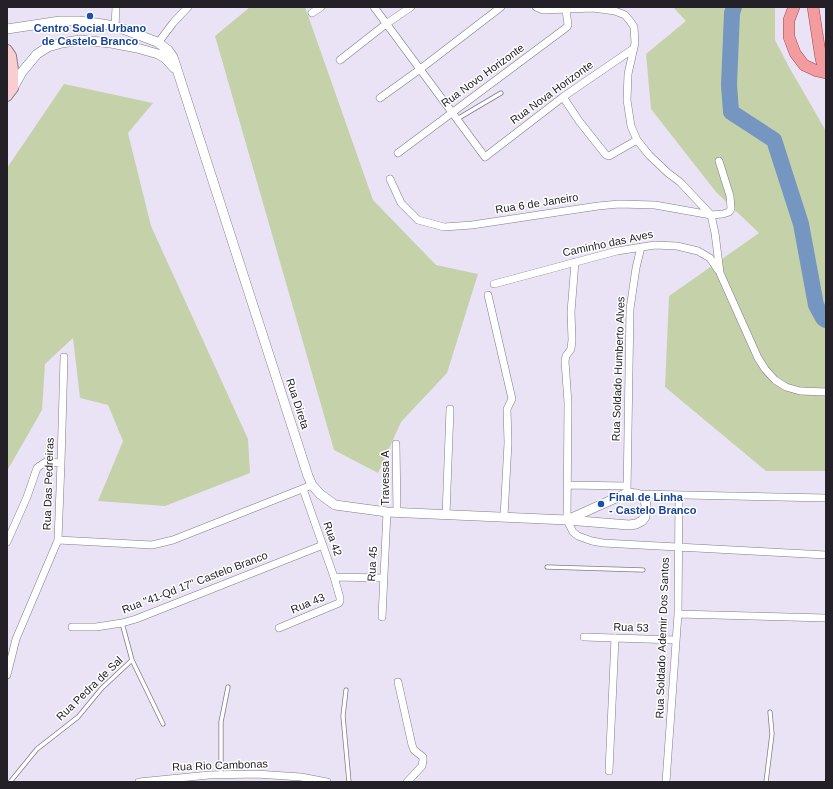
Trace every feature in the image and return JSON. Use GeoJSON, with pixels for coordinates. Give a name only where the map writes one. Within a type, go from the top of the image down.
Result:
{"type":"FeatureCollection","features":[{"type":"Feature","properties":{"kind":"main road"},"geometry":{"type":"LineString","coordinates":[[794,7],[789,20],[789,37],[795,53],[804,65],[826,73],[822,59],[813,7]]}},
{"type":"Feature","properties":{"kind":"main road"},"geometry":{"type":"LineString","coordinates":[[7,50],[13,63],[10,92]]}},
{"type":"Feature","properties":{"kind":"street"},"geometry":{"type":"LineString","coordinates":[[115,26],[116,7]]}},
{"type":"Feature","properties":{"kind":"street"},"geometry":{"type":"LineString","coordinates":[[158,43],[173,23],[188,7]]}},
{"type":"Feature","properties":{"kind":"street"},"geometry":{"type":"LineString","coordinates":[[312,14],[321,7]]}},
{"type":"Feature","properties":{"kind":"street"},"geometry":{"type":"LineString","coordinates":[[374,7],[457,119]]}},
{"type":"Feature","properties":{"kind":"street"},"geometry":{"type":"LineString","coordinates":[[340,60],[386,24],[411,7]]}},
{"type":"Feature","properties":{"kind":"street"},"geometry":{"type":"LineString","coordinates":[[380,98],[420,70],[501,7]]}},
{"type":"Feature","properties":{"kind":"street"},"geometry":{"type":"LineString","coordinates":[[536,7],[543,10],[592,8],[615,11],[626,15],[634,27],[635,43],[628,74],[627,100],[631,126],[637,140],[649,155],[680,182],[711,215],[720,273],[758,358],[765,370],[775,380],[786,387],[800,391],[826,392]]}},
{"type":"Feature","properties":{"kind":"street","name":"Rua Novo Horizonte"},"geometry":{"type":"LineString","coordinates":[[398,153],[567,27],[566,10]]}},
{"type":"Feature","properties":{"kind":"street","name":"Rua Direta"},"geometry":{"type":"LineString","coordinates":[[7,29],[60,21],[96,22],[115,26],[158,43],[168,50],[173,57],[304,465],[312,485],[320,494],[335,505],[387,512],[567,520],[629,525],[642,521],[647,511],[645,501],[637,494],[627,490],[567,520]]}},
{"type":"Feature","properties":{"kind":"street"},"geometry":{"type":"LineString","coordinates":[[137,48],[144,37]]}},
{"type":"Feature","properties":{"kind":"street","name":"Rua Direta"},"geometry":{"type":"LineString","coordinates":[[10,92],[22,72],[37,54],[48,47],[80,40],[111,43],[158,54],[171,64],[180,79]]}},
{"type":"Feature","properties":{"kind":"street","name":"Rua Nova Horizonte"},"geometry":{"type":"LineString","coordinates":[[457,119],[484,157],[563,97],[633,49]]}},
{"type":"Feature","properties":{"kind":"street"},"geometry":{"type":"LineString","coordinates":[[563,97],[579,121],[606,155],[609,156],[637,140]]}},
{"type":"Feature","properties":{"kind":"street"},"geometry":{"type":"LineString","coordinates":[[711,215],[723,214],[729,212],[731,209],[729,190],[719,161]]}},
{"type":"Feature","properties":{"kind":"street","name":"Rua 6 de Janeiro"},"geometry":{"type":"LineString","coordinates":[[390,179],[400,203],[418,220],[444,226],[472,225],[619,204],[655,206],[711,215]]}},
{"type":"Feature","properties":{"kind":"street","name":"Caminho das Aves"},"geometry":{"type":"LineString","coordinates":[[494,284],[617,251],[666,245],[698,251],[712,261],[720,273]]}},
{"type":"Feature","properties":{"kind":"street","name":"Rua Soldado Humberto Alves"},"geometry":{"type":"LineString","coordinates":[[627,490],[630,309],[636,268],[641,247]]}},
{"type":"Feature","properties":{"kind":"street"},"geometry":{"type":"LineString","coordinates":[[575,262],[571,308],[572,340],[571,349],[566,356],[565,361],[568,403],[567,520],[573,532],[578,536],[603,543],[826,555]]}},
{"type":"Feature","properties":{"kind":"street"},"geometry":{"type":"LineString","coordinates":[[488,295],[512,399],[507,409],[508,443],[504,517]]}},
{"type":"Feature","properties":{"kind":"street","name":"Rua Das Pedreiras"},"geometry":{"type":"LineString","coordinates":[[7,675],[16,639],[58,540],[62,463],[64,357]]}},
{"type":"Feature","properties":{"kind":"street"},"geometry":{"type":"LineString","coordinates":[[446,515],[450,409]]}},
{"type":"Feature","properties":{"kind":"street","name":"Travessa A"},"geometry":{"type":"LineString","coordinates":[[396,444],[397,512]]}},
{"type":"Feature","properties":{"kind":"street"},"geometry":{"type":"LineString","coordinates":[[7,542],[27,497],[37,468],[46,462],[62,463]]}},
{"type":"Feature","properties":{"kind":"street"},"geometry":{"type":"LineString","coordinates":[[567,484],[627,490]]}},
{"type":"Feature","properties":{"kind":"street"},"geometry":{"type":"LineString","coordinates":[[58,540],[152,545],[173,540],[312,485]]}},
{"type":"Feature","properties":{"kind":"street","name":"Rua 42"},"geometry":{"type":"LineString","coordinates":[[303,489],[340,598]]}},
{"type":"Feature","properties":{"kind":"street"},"geometry":{"type":"LineString","coordinates":[[637,494],[826,498]]}},
{"type":"Feature","properties":{"kind":"street","name":"Rua Soldado Ademir Dos Santos"},"geometry":{"type":"LineString","coordinates":[[666,782],[678,614],[679,496]]}},
{"type":"Feature","properties":{"kind":"street","name":"Rua 45"},"geometry":{"type":"LineString","coordinates":[[382,618],[387,512]]}},
{"type":"Feature","properties":{"kind":"street","name":"Rua \"41-Qd 17\" Castelo Branco"},"geometry":{"type":"LineString","coordinates":[[72,627],[96,627],[122,624],[323,545]]}},
{"type":"Feature","properties":{"kind":"street"},"geometry":{"type":"LineString","coordinates":[[334,577],[384,578]]}},
{"type":"Feature","properties":{"kind":"street","name":"Rua 43"},"geometry":{"type":"LineString","coordinates":[[279,628],[339,603],[340,598]]}},
{"type":"Feature","properties":{"kind":"street"},"geometry":{"type":"LineString","coordinates":[[678,614],[826,618]]}},
{"type":"Feature","properties":{"kind":"street","name":"Rua 53"},"geometry":{"type":"LineString","coordinates":[[584,637],[676,640]]}},
{"type":"Feature","properties":{"kind":"street"},"geometry":{"type":"LineString","coordinates":[[609,771],[615,638]]}},
{"type":"Feature","properties":{"kind":"street"},"geometry":{"type":"LineString","coordinates":[[398,682],[412,745],[414,750],[423,757],[424,760],[422,766],[407,782]]}},
{"type":"Feature","properties":{"kind":"street","name":"Rua Rio Cambonas"},"geometry":{"type":"LineString","coordinates":[[139,782],[186,777],[256,774],[301,777],[327,782]]}},
{"type":"Feature","properties":{"kind":"lane"},"geometry":{"type":"LineString","coordinates":[[457,119],[501,93]]}},
{"type":"Feature","properties":{"kind":"lane"},"geometry":{"type":"LineString","coordinates":[[547,567],[642,570]]}},
{"type":"Feature","properties":{"kind":"lane"},"geometry":{"type":"LineString","coordinates":[[122,624],[132,660],[163,724]]}},
{"type":"Feature","properties":{"kind":"lane","name":"Rua Pedra de Sal"},"geometry":{"type":"LineString","coordinates":[[10,782],[36,749],[78,717],[102,688],[132,660]]}},
{"type":"Feature","properties":{"kind":"lane"},"geometry":{"type":"LineString","coordinates":[[221,775],[221,722],[228,687]]}},
{"type":"Feature","properties":{"kind":"lane"},"geometry":{"type":"LineString","coordinates":[[346,690],[343,716],[349,782]]}},
{"type":"Feature","properties":{"kind":"lane"},"geometry":{"type":"LineString","coordinates":[[766,782],[772,734],[770,712]]}},
{"type":"Feature","properties":{"kind":"green space"},"geometry":{"type":"Polygon","coordinates":[[[250,7],[305,7],[373,200],[436,265],[478,274],[447,373],[401,422],[378,473],[334,450],[215,36],[250,7]]]}},
{"type":"Feature","properties":{"kind":"green space"},"geometry":{"type":"Polygon","coordinates":[[[673,7],[775,7],[775,40],[826,131],[826,471],[766,471],[665,387],[669,296],[759,233],[716,192],[651,109],[646,54],[686,21],[673,7]]]}},
{"type":"Feature","properties":{"kind":"green space"},"geometry":{"type":"Polygon","coordinates":[[[64,84],[153,103],[128,133],[151,226],[248,439],[250,473],[165,506],[98,501],[123,441],[108,405],[80,398],[73,338],[45,364],[42,410],[7,471],[7,168],[64,84]]]}},
{"type":"Feature","properties":{"kind":"waterway"},"geometry":{"type":"LineString","coordinates":[[734,7],[732,13],[729,85],[731,112],[774,140],[801,224],[816,305],[823,318],[826,320]]}},
{"type":"Feature","properties":{"kind":"place","name":"Centro Social Urbano de Castelo Branco"},"geometry":{"type":"Point","coordinates":[90,16]}},
{"type":"Feature","properties":{"kind":"place","name":"Final de Linha - Castelo Branco"},"geometry":{"type":"Point","coordinates":[601,504]}}]}
